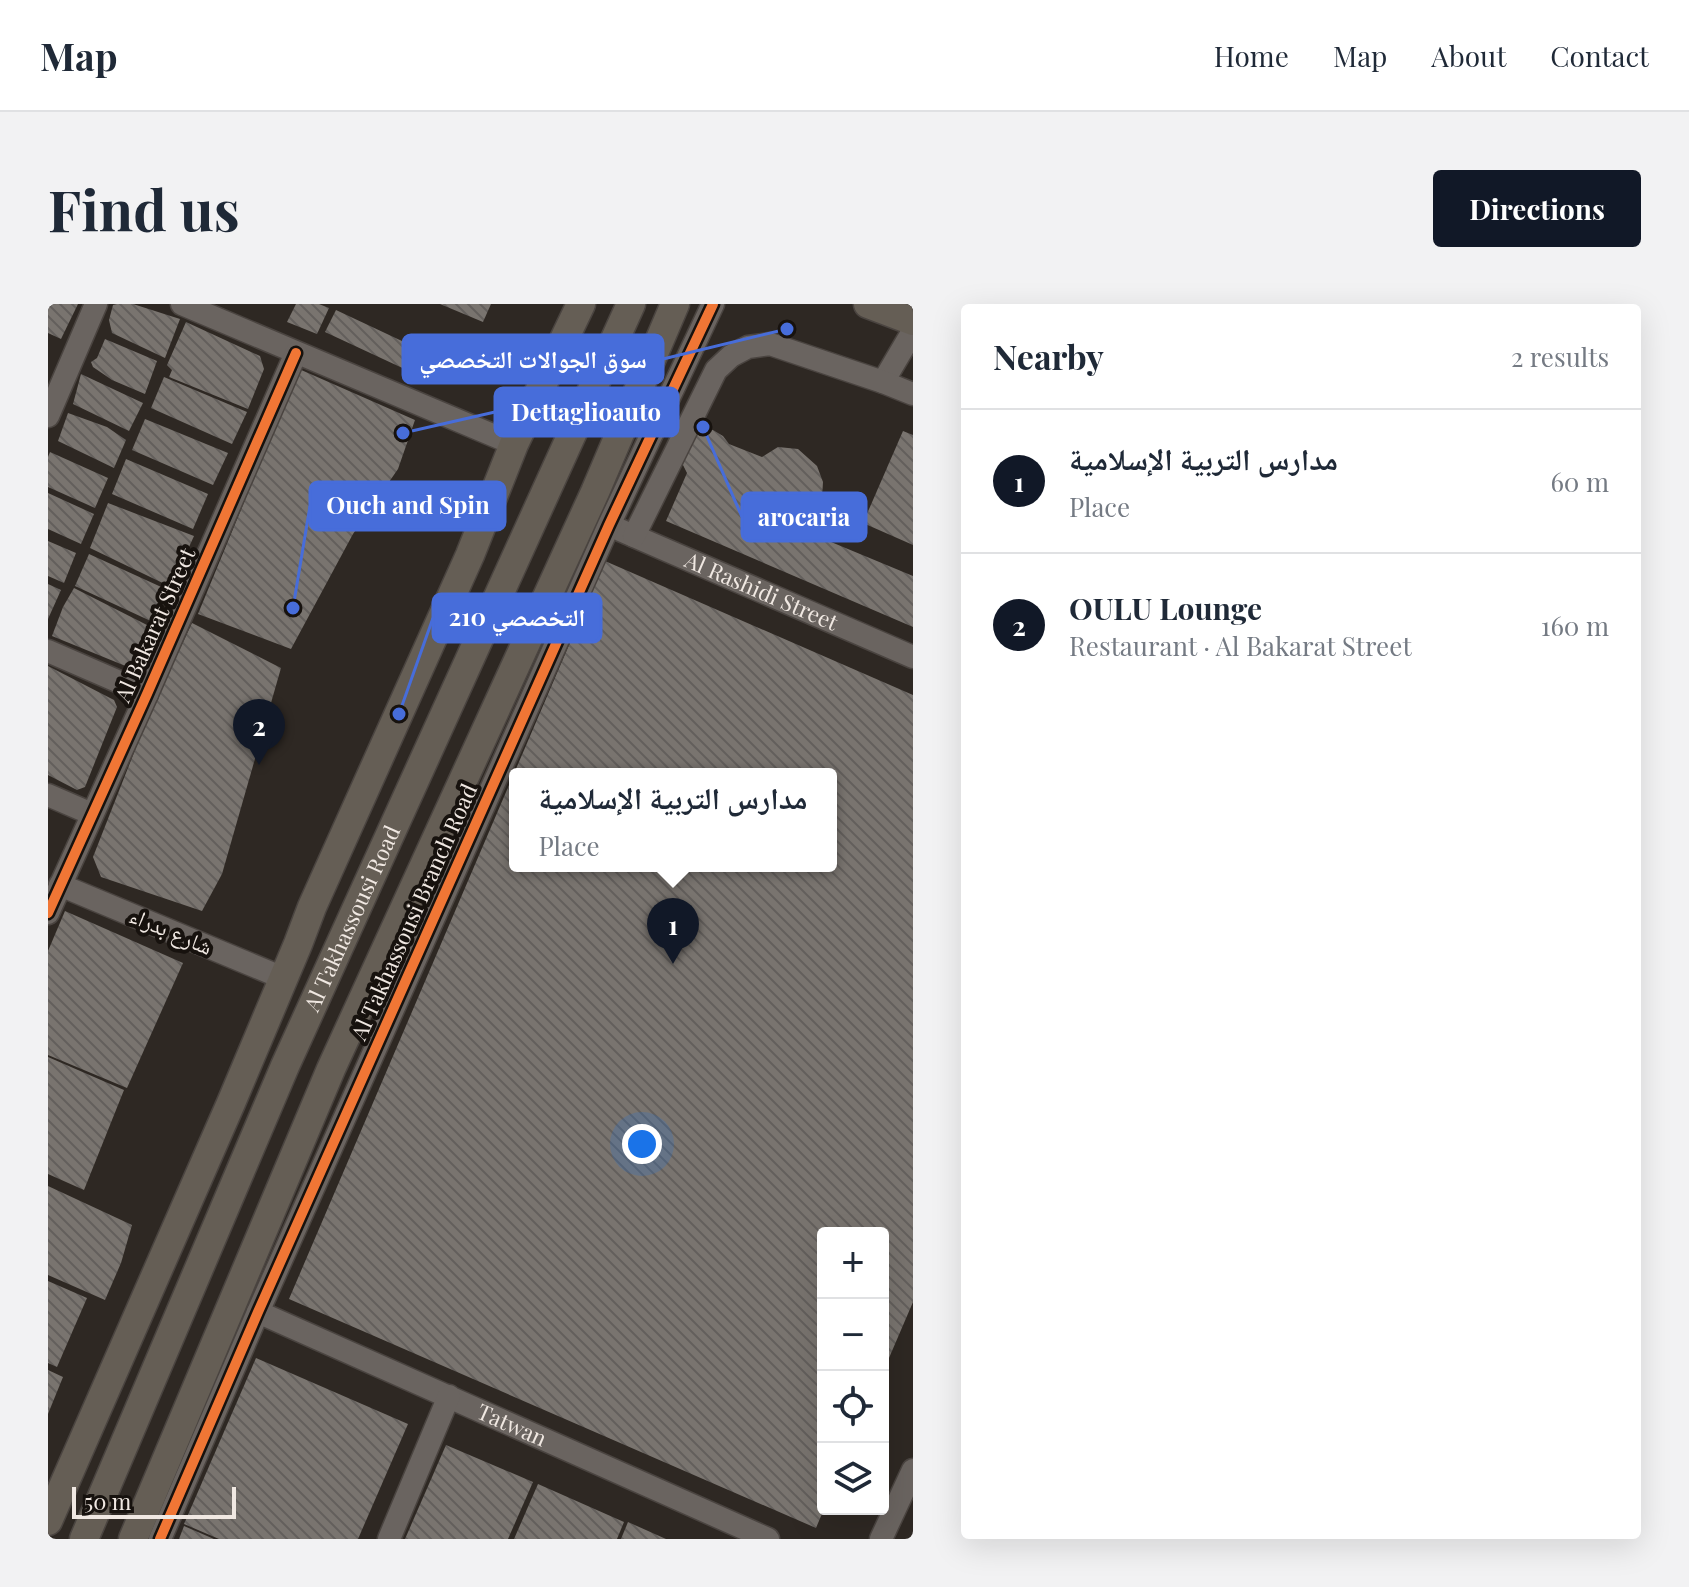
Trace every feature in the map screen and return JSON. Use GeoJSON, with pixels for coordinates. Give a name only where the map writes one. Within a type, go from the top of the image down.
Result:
{"type":"FeatureCollection","features":[{"type":"Feature","properties":{"kind":"main road"},"geometry":{"type":"LineString","coordinates":[[50,1508],[193,1191],[312,907],[470,555],[514,444],[581,304]]}},
{"type":"Feature","properties":{"kind":"main road","name":"Al Takhassousi Road"},"geometry":{"type":"LineString","coordinates":[[84,1539],[285,1066],[631,304]]}},
{"type":"Feature","properties":{"kind":"main road","name":"Al Takhassousi Road"},"geometry":{"type":"LineString","coordinates":[[133,1539],[331,1069],[595,492],[675,304]]}},
{"type":"Feature","properties":{"kind":"main road"},"geometry":{"type":"LineString","coordinates":[[868,304],[913,321]]}},
{"type":"Feature","properties":{"kind":"main road"},"geometry":{"type":"LineString","coordinates":[[884,304],[913,321]]}},
{"type":"Feature","properties":{"kind":"street"},"geometry":{"type":"LineString","coordinates":[[48,416],[96,304]]}},
{"type":"Feature","properties":{"kind":"street"},"geometry":{"type":"LineString","coordinates":[[182,304],[514,444]]}},
{"type":"Feature","properties":{"kind":"street","name":"Al Takhassousi Branch Road"},"geometry":{"type":"LineString","coordinates":[[160,1539],[609,525],[713,304]]}},
{"type":"Feature","properties":{"kind":"street"},"geometry":{"type":"LineString","coordinates":[[883,382],[913,331]]}},
{"type":"Feature","properties":{"kind":"street"},"geometry":{"type":"LineString","coordinates":[[634,536],[716,370],[731,356],[748,347],[770,344],[913,394]]}},
{"type":"Feature","properties":{"kind":"street","name":"Al Bakarat Street"},"geometry":{"type":"LineString","coordinates":[[48,913],[296,353]]}},
{"type":"Feature","properties":{"kind":"street","name":"Al Rashidi Street"},"geometry":{"type":"LineString","coordinates":[[609,525],[913,657]]}},
{"type":"Feature","properties":{"kind":"street"},"geometry":{"type":"LineString","coordinates":[[48,651],[147,694]]}},
{"type":"Feature","properties":{"kind":"street"},"geometry":{"type":"LineString","coordinates":[[48,795],[92,814]]}},
{"type":"Feature","properties":{"kind":"street","name":"شارع بدراء"},"geometry":{"type":"LineString","coordinates":[[60,885],[283,978]]}},
{"type":"Feature","properties":{"kind":"street","name":"Tatwan"},"geometry":{"type":"LineString","coordinates":[[258,1312],[768,1539]]}},
{"type":"Feature","properties":{"kind":"street"},"geometry":{"type":"LineString","coordinates":[[389,1539],[449,1396]]}},
{"type":"Feature","properties":{"kind":"street"},"geometry":{"type":"LineString","coordinates":[[881,1539],[913,1470]]}},
{"type":"Feature","properties":{"kind":"building"},"geometry":{"type":"Polygon","coordinates":[[[48,304],[78,304],[61,339],[48,333],[48,304]]]}},
{"type":"Feature","properties":{"kind":"building"},"geometry":{"type":"Polygon","coordinates":[[[133,304],[180,319],[165,358],[112,333],[109,320],[113,305],[133,304]]]}},
{"type":"Feature","properties":{"kind":"building"},"geometry":{"type":"Polygon","coordinates":[[[296,304],[319,304],[329,308],[317,334],[287,322],[296,304]]]}},
{"type":"Feature","properties":{"kind":"building"},"geometry":{"type":"Polygon","coordinates":[[[440,304],[491,304],[483,322],[440,304]]]}},
{"type":"Feature","properties":{"kind":"building"},"geometry":{"type":"Polygon","coordinates":[[[336,310],[436,357],[426,379],[325,332],[336,310]]]}},
{"type":"Feature","properties":{"kind":"building"},"geometry":{"type":"Polygon","coordinates":[[[186,322],[260,356],[264,369],[248,409],[169,377],[172,370],[167,365],[186,322]]]}},
{"type":"Feature","properties":{"kind":"building"},"geometry":{"type":"Polygon","coordinates":[[[105,339],[157,361],[145,394],[112,380],[93,367],[91,362],[97,358],[105,339]]]}},
{"type":"Feature","properties":{"kind":"building"},"geometry":{"type":"Polygon","coordinates":[[[299,369],[415,420],[398,469],[353,534],[291,649],[198,614],[299,369]]]}},
{"type":"Feature","properties":{"kind":"building"},"geometry":{"type":"Polygon","coordinates":[[[81,374],[143,403],[129,431],[73,404],[81,374]]]}},
{"type":"Feature","properties":{"kind":"building"},"geometry":{"type":"Polygon","coordinates":[[[164,377],[247,412],[232,444],[151,408],[164,377]]]}},
{"type":"Feature","properties":{"kind":"building"},"geometry":{"type":"Polygon","coordinates":[[[68,413],[107,427],[126,440],[114,468],[58,441],[68,413]]]}},
{"type":"Feature","properties":{"kind":"building"},"geometry":{"type":"Polygon","coordinates":[[[145,419],[228,453],[213,485],[132,450],[145,419]]]}},
{"type":"Feature","properties":{"kind":"building"},"geometry":{"type":"Polygon","coordinates":[[[713,430],[729,444],[762,457],[778,447],[798,449],[817,466],[823,482],[822,498],[807,532],[913,576],[913,627],[666,521],[687,473],[680,459],[697,432],[713,430]]]}},
{"type":"Feature","properties":{"kind":"building"},"geometry":{"type":"Polygon","coordinates":[[[903,431],[913,435],[913,545],[863,523],[903,431]]]}},
{"type":"Feature","properties":{"kind":"building"},"geometry":{"type":"Polygon","coordinates":[[[50,452],[108,478],[95,508],[48,487],[50,452]]]}},
{"type":"Feature","properties":{"kind":"building"},"geometry":{"type":"Polygon","coordinates":[[[126,459],[208,494],[193,529],[112,494],[126,459]]]}},
{"type":"Feature","properties":{"kind":"building"},"geometry":{"type":"Polygon","coordinates":[[[48,493],[94,514],[81,544],[48,529],[48,493]]]}},
{"type":"Feature","properties":{"kind":"building"},"geometry":{"type":"Polygon","coordinates":[[[108,503],[194,536],[171,587],[90,548],[108,503]]]}},
{"type":"Feature","properties":{"kind":"building"},"geometry":{"type":"Polygon","coordinates":[[[48,541],[76,553],[64,583],[48,576],[48,541]]]}},
{"type":"Feature","properties":{"kind":"building"},"geometry":{"type":"Polygon","coordinates":[[[89,554],[170,591],[155,623],[75,586],[89,554]]]}},
{"type":"Feature","properties":{"kind":"building"},"geometry":{"type":"Polygon","coordinates":[[[605,561],[913,695],[913,1302],[889,1358],[889,1227],[817,1227],[817,1515],[821,1515],[816,1528],[289,1299],[509,785],[509,872],[837,872],[837,768],[516,768],[605,561]]]}},
{"type":"Feature","properties":{"kind":"building"},"geometry":{"type":"Polygon","coordinates":[[[48,584],[61,590],[48,619],[48,584]]]}},
{"type":"Feature","properties":{"kind":"building"},"geometry":{"type":"Polygon","coordinates":[[[74,588],[147,625],[148,635],[136,663],[128,667],[52,636],[74,588]]]}},
{"type":"Feature","properties":{"kind":"building"},"geometry":{"type":"Polygon","coordinates":[[[192,623],[281,668],[222,874],[202,911],[101,877],[93,857],[148,717],[192,623]]]}},
{"type":"Feature","properties":{"kind":"building"},"geometry":{"type":"Polygon","coordinates":[[[48,666],[114,700],[117,707],[85,787],[77,790],[48,775],[48,666]]]}},
{"type":"Feature","properties":{"kind":"building"},"geometry":{"type":"Polygon","coordinates":[[[65,911],[183,963],[127,1088],[48,1055],[48,951],[65,911]]]}},
{"type":"Feature","properties":{"kind":"building"},"geometry":{"type":"Polygon","coordinates":[[[48,1057],[124,1090],[84,1190],[48,1174],[48,1057]]]}},
{"type":"Feature","properties":{"kind":"building"},"geometry":{"type":"Polygon","coordinates":[[[48,1186],[132,1225],[121,1263],[105,1300],[48,1275],[48,1186]]]}},
{"type":"Feature","properties":{"kind":"building"},"geometry":{"type":"Polygon","coordinates":[[[48,1281],[87,1298],[57,1367],[48,1363],[48,1281]]]}},
{"type":"Feature","properties":{"kind":"building"},"geometry":{"type":"Polygon","coordinates":[[[256,1358],[408,1424],[358,1539],[219,1539],[184,1524],[256,1358]]]}},
{"type":"Feature","properties":{"kind":"building"},"geometry":{"type":"Polygon","coordinates":[[[48,1370],[63,1377],[48,1414],[48,1370]]]}},
{"type":"Feature","properties":{"kind":"building"},"geometry":{"type":"Polygon","coordinates":[[[446,1445],[533,1482],[508,1539],[405,1539],[446,1445]]]}},
{"type":"Feature","properties":{"kind":"building"},"geometry":{"type":"Polygon","coordinates":[[[538,1484],[624,1522],[617,1539],[514,1539],[538,1484]]]}},
{"type":"Feature","properties":{"kind":"building"},"geometry":{"type":"Polygon","coordinates":[[[628,1522],[666,1539],[621,1539],[628,1522]]]}},
{"type":"Feature","properties":{"kind":"building"},"geometry":{"type":"Polygon","coordinates":[[[184,1526],[214,1539],[179,1539],[184,1526]]]}},
{"type":"Feature","properties":{"kind":"cycle path"},"geometry":{"type":"LineString","coordinates":[[160,1539],[609,525],[713,304]]}},
{"type":"Feature","properties":{"kind":"cycle path"},"geometry":{"type":"LineString","coordinates":[[48,913],[296,353]]}},
{"type":"Feature","properties":{"kind":"place","name":"سوق الجوالات التخصصي"},"geometry":{"type":"Point","coordinates":[787,329]}},
{"type":"Feature","properties":{"kind":"place","name":"arocaria"},"geometry":{"type":"Point","coordinates":[703,427]}},
{"type":"Feature","properties":{"kind":"place","name":"Dettaglioauto"},"geometry":{"type":"Point","coordinates":[403,433]}},
{"type":"Feature","properties":{"kind":"place","name":"Ouch and Spin"},"geometry":{"type":"Point","coordinates":[293,608]}},
{"type":"Feature","properties":{"kind":"place","name":"التخصصي 210"},"geometry":{"type":"Point","coordinates":[399,714]}},
{"type":"Feature","properties":{"kind":"place","name":"OULU Lounge"},"geometry":{"type":"Point","coordinates":[259,765]}},
{"type":"Feature","properties":{"kind":"place","name":"مدارس التربية الإسلامية"},"geometry":{"type":"Point","coordinates":[673,964]}}]}
